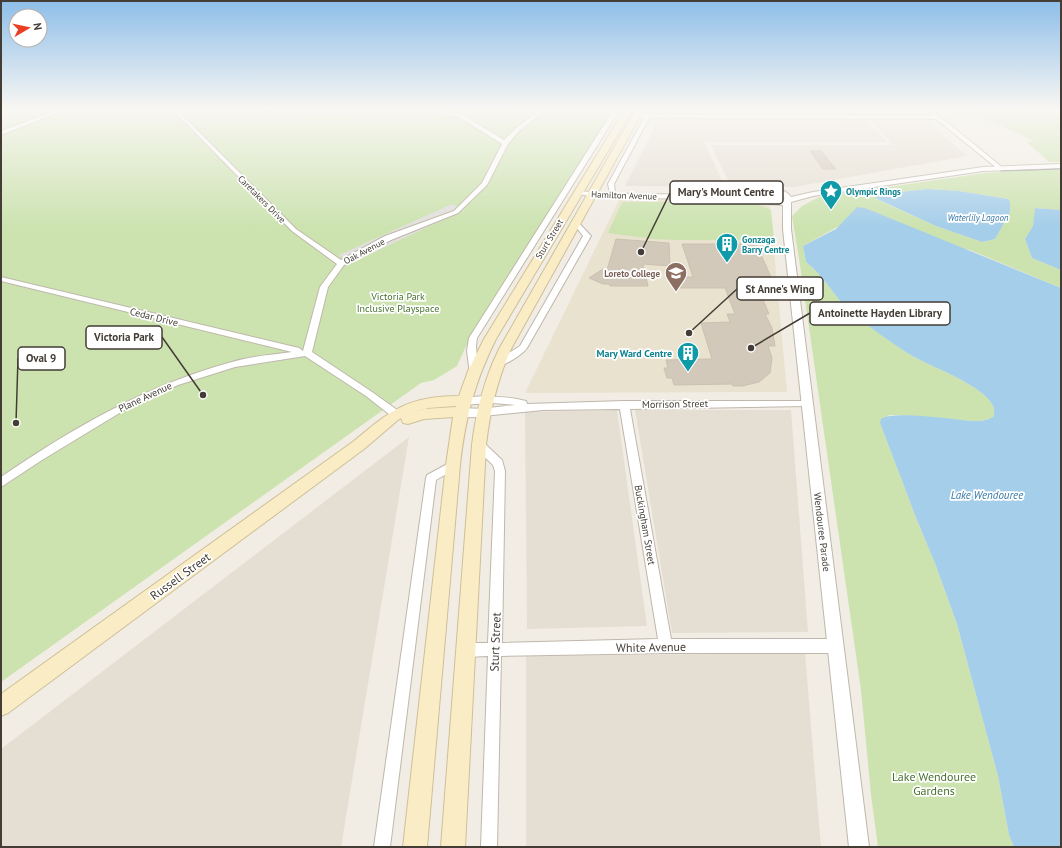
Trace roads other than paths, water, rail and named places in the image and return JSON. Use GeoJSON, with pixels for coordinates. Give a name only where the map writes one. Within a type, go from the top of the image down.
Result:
{"type":"FeatureCollection","features":[{"type":"Feature","properties":{"kind":"main road","name":"Sturt Street"},"geometry":{"type":"LineString","coordinates":[[415,847],[453,465],[462,406],[473,372],[490,339],[604,149]]}},
{"type":"Feature","properties":{"kind":"main road","name":"Sturt Street"},"geometry":{"type":"LineString","coordinates":[[453,847],[479,445],[484,406],[498,364],[618,149]]}},
{"type":"Feature","properties":{"kind":"main road","name":"Russell Street"},"geometry":{"type":"LineString","coordinates":[[1,706],[359,445],[400,418],[462,406]]}},
{"type":"Feature","properties":{"kind":"street","name":"Caretakers Drive"},"geometry":{"type":"LineString","coordinates":[[214,149],[294,230],[341,263]]}},
{"type":"Feature","properties":{"kind":"street","name":"Oak Avenue"},"geometry":{"type":"LineString","coordinates":[[306,353],[324,287],[341,263],[388,238],[456,212],[484,184],[502,149]]}},
{"type":"Feature","properties":{"kind":"street","name":"Sturt Street"},"geometry":{"type":"LineString","coordinates":[[473,372],[474,361],[472,340],[591,149]]}},
{"type":"Feature","properties":{"kind":"street"},"geometry":{"type":"LineString","coordinates":[[612,192],[611,184],[630,149]]}},
{"type":"Feature","properties":{"kind":"street"},"geometry":{"type":"LineString","coordinates":[[976,149],[1000,168]]}},
{"type":"Feature","properties":{"kind":"street"},"geometry":{"type":"LineString","coordinates":[[767,197],[780,202],[814,194],[1000,168],[1061,166]]}},
{"type":"Feature","properties":{"kind":"street","name":"Hamilton Avenue"},"geometry":{"type":"LineString","coordinates":[[578,192],[617,197],[767,197]]}},
{"type":"Feature","properties":{"kind":"street","name":"Hamilton Avenue"},"geometry":{"type":"LineString","coordinates":[[593,193],[730,192],[756,194],[767,197]]}},
{"type":"Feature","properties":{"kind":"street"},"geometry":{"type":"LineString","coordinates":[[767,197],[781,192],[814,194]]}},
{"type":"Feature","properties":{"kind":"street"},"geometry":{"type":"LineString","coordinates":[[781,192],[788,196],[787,200]]}},
{"type":"Feature","properties":{"kind":"street"},"geometry":{"type":"LineString","coordinates":[[767,197],[786,217]]}},
{"type":"Feature","properties":{"kind":"street","name":"Wendouree Parade"},"geometry":{"type":"LineString","coordinates":[[787,200],[786,217],[858,847]]}},
{"type":"Feature","properties":{"kind":"street","name":"Sturt Street"},"geometry":{"type":"LineString","coordinates":[[498,364],[513,356],[523,348],[587,236],[576,223]]}},
{"type":"Feature","properties":{"kind":"street"},"geometry":{"type":"LineString","coordinates":[[533,241],[546,244]]}},
{"type":"Feature","properties":{"kind":"street","name":"Cedar Drive"},"geometry":{"type":"LineString","coordinates":[[1,279],[306,353]]}},
{"type":"Feature","properties":{"kind":"street"},"geometry":{"type":"LineString","coordinates":[[306,353],[369,394],[400,418]]}},
{"type":"Feature","properties":{"kind":"street","name":"Plane Avenue"},"geometry":{"type":"LineString","coordinates":[[1,482],[38,457],[128,404],[162,389],[234,364],[306,353]]}},
{"type":"Feature","properties":{"kind":"street","name":"Morrison Street"},"geometry":{"type":"LineString","coordinates":[[484,406],[807,403]]}},
{"type":"Feature","properties":{"kind":"street","name":"Buckingham Street"},"geometry":{"type":"LineString","coordinates":[[624,404],[666,646]]}},
{"type":"Feature","properties":{"kind":"street","name":"Russell Street"},"geometry":{"type":"LineString","coordinates":[[462,406],[484,406]]}},
{"type":"Feature","properties":{"kind":"street","name":"Sturt Street"},"geometry":{"type":"LineString","coordinates":[[479,445],[496,461],[500,469],[489,847]]}},
{"type":"Feature","properties":{"kind":"street"},"geometry":{"type":"LineString","coordinates":[[382,847],[431,478],[453,465]]}},
{"type":"Feature","properties":{"kind":"street","name":"White Avenue"},"geometry":{"type":"LineString","coordinates":[[466,650],[666,646],[836,646]]}},
{"type":"Feature","properties":{"kind":"water","name":"Waterlily Lagoon"},"geometry":{"type":"Polygon","coordinates":[[[928,189],[959,191],[1008,199],[1010,202],[1010,212],[995,239],[982,242],[936,226],[875,198],[882,194],[928,189]]]}},
{"type":"Feature","properties":{"kind":"water","name":"Lake Wendouree"},"geometry":{"type":"Polygon","coordinates":[[[857,207],[865,208],[1061,288],[1061,847],[1014,847],[1009,835],[998,776],[957,624],[880,423],[881,419],[888,416],[899,415],[973,421],[985,420],[994,416],[993,405],[986,397],[964,381],[912,356],[856,318],[844,306],[818,273],[806,262],[803,246],[836,229],[857,207]]]}},
{"type":"Feature","properties":{"kind":"water"},"geometry":{"type":"Polygon","coordinates":[[[1035,208],[1061,210],[1061,270],[1032,258],[1025,239],[1033,226],[1035,208]]]}},
{"type":"Feature","properties":{"kind":"tram line"},"geometry":{"type":"LineString","coordinates":[[1001,171],[1061,169]]}},
{"type":"Feature","properties":{"kind":"place","name":"Olympic Rings"},"geometry":{"type":"Point","coordinates":[831,210]}},
{"type":"Feature","properties":{"kind":"place","name":"Mary's Mount Centre"},"geometry":{"type":"Point","coordinates":[641,252]}},
{"type":"Feature","properties":{"kind":"place","name":"Gonzaga Barry Centre"},"geometry":{"type":"Point","coordinates":[727,264]}},
{"type":"Feature","properties":{"kind":"place","name":"Loreto College"},"geometry":{"type":"Point","coordinates":[676,292]}},
{"type":"Feature","properties":{"kind":"place","name":"St Anne's Wing"},"geometry":{"type":"Point","coordinates":[689,333]}},
{"type":"Feature","properties":{"kind":"place","name":"Antoinette Hayden Library"},"geometry":{"type":"Point","coordinates":[751,348]}},
{"type":"Feature","properties":{"kind":"place","name":"Mary Ward Centre"},"geometry":{"type":"Point","coordinates":[688,372]}},
{"type":"Feature","properties":{"kind":"place","name":"Victoria Park"},"geometry":{"type":"Point","coordinates":[203,395]}},
{"type":"Feature","properties":{"kind":"place","name":"Oval 9"},"geometry":{"type":"Point","coordinates":[16,423]}},
{"type":"Feature","properties":{"kind":"park label","name":"Victoria Park Inclusive Playspace"},"geometry":{"type":"Point","coordinates":[398,302]}},
{"type":"Feature","properties":{"kind":"park label","name":"Lake Wendouree Gardens"},"geometry":{"type":"Point","coordinates":[934,783]}}]}
